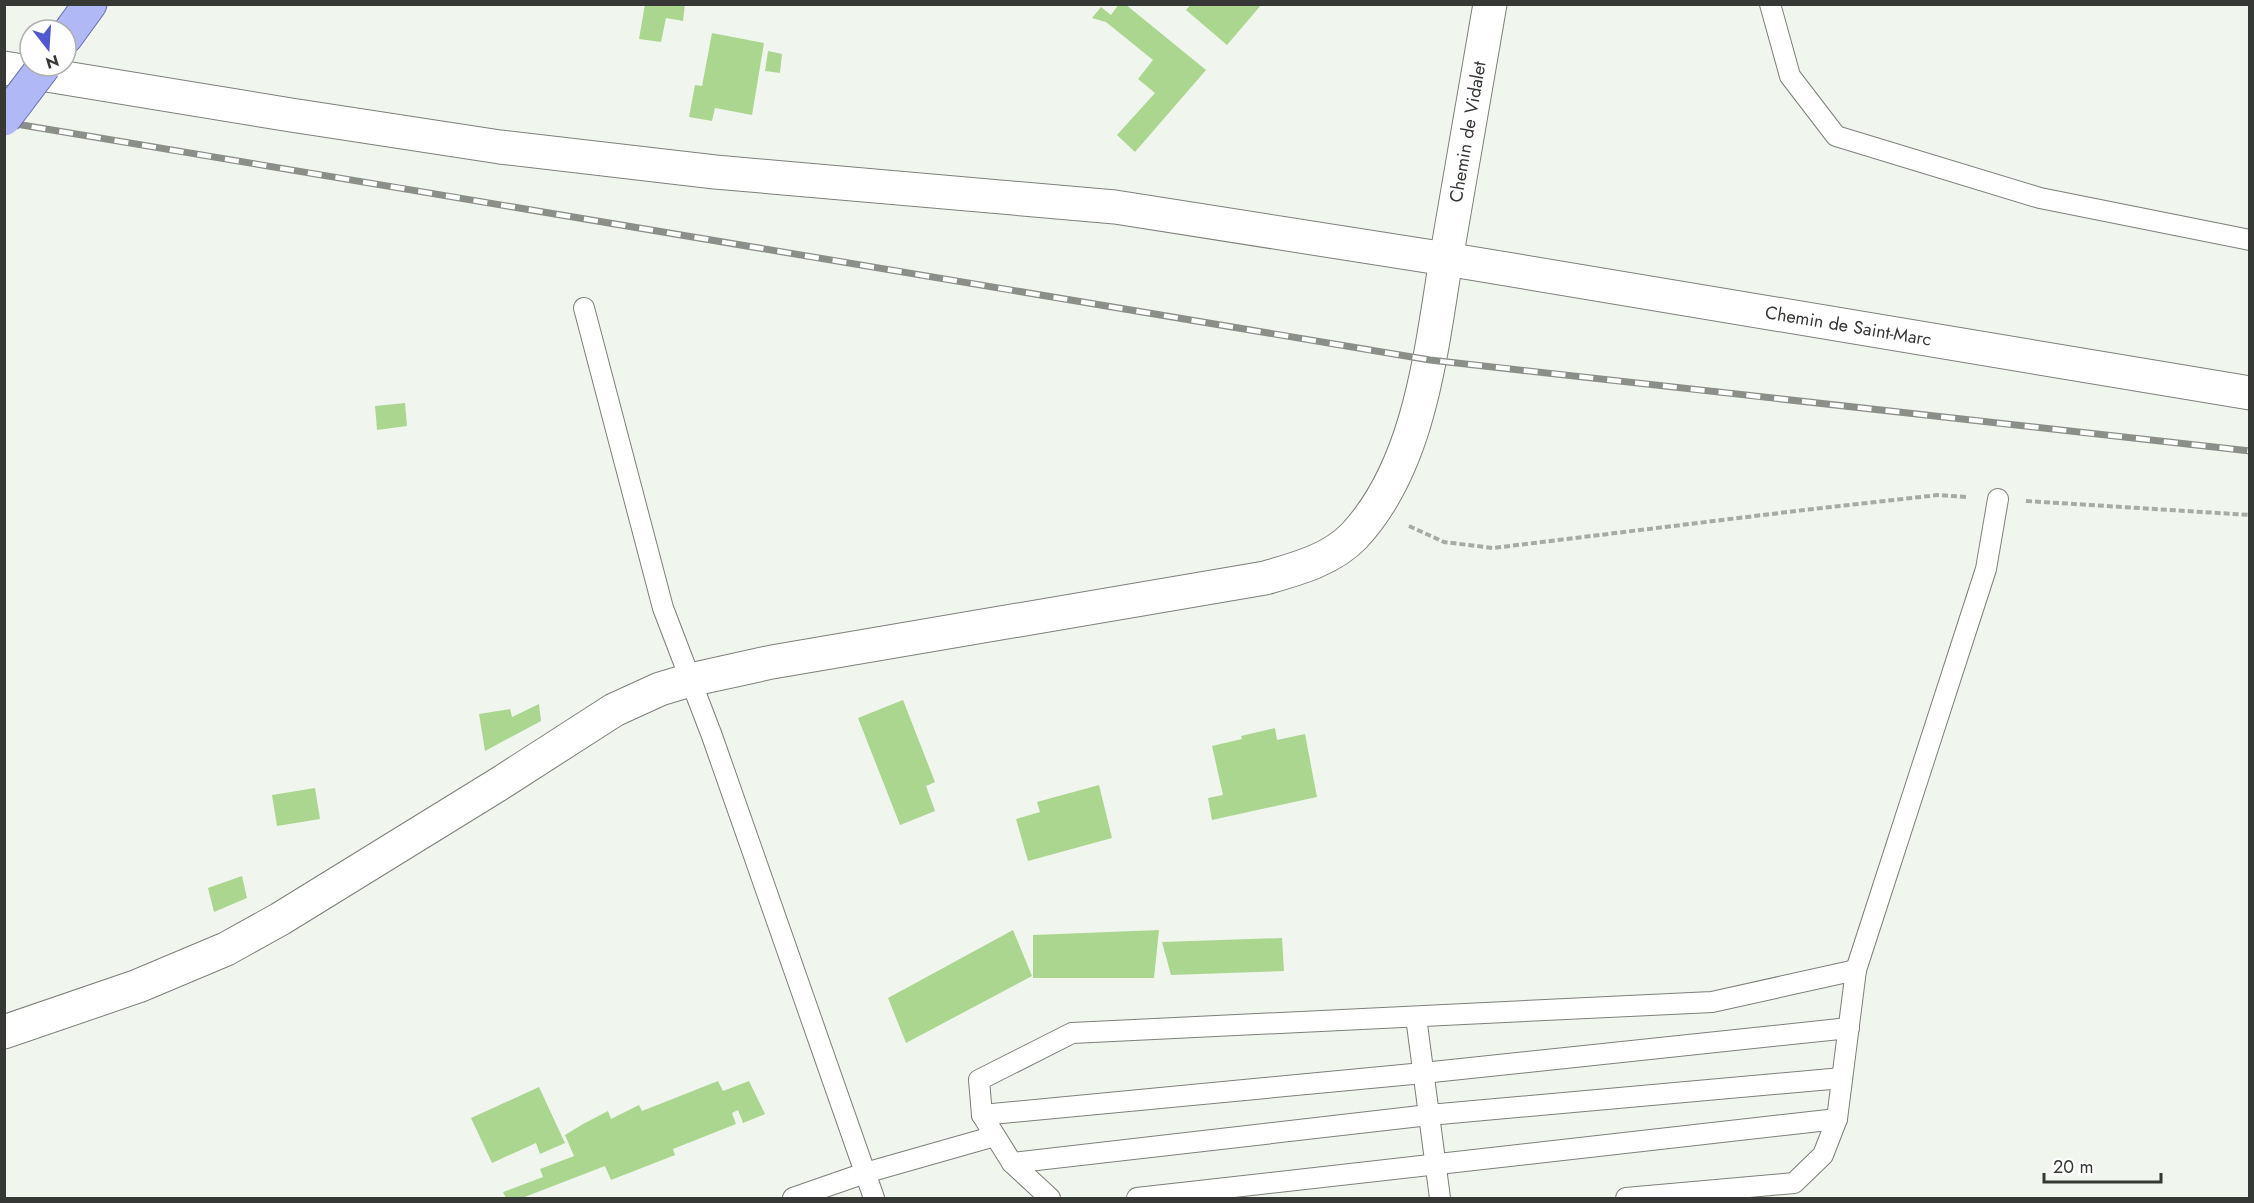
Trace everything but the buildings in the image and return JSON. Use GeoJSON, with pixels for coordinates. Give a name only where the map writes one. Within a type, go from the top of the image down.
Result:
{"type":"FeatureCollection","features":[{"type":"Feature","properties":{"kind":"main road"},"geometry":{"type":"LineString","coordinates":[[78,20],[90,4]]}},
{"type":"Feature","properties":{"kind":"main road"},"geometry":{"type":"LineString","coordinates":[[4,119],[35,78]]}},
{"type":"Feature","properties":{"kind":"street","name":"Chemin de Vidalet"},"geometry":{"type":"LineString","coordinates":[[4,1032],[138,986],[226,949],[280,919],[489,791],[614,710],[660,689],[772,662],[1265,578],[1303,567],[1332,554],[1353,537],[1375,510],[1400,463],[1415,419],[1430,360],[1490,4]]}},
{"type":"Feature","properties":{"kind":"street","name":"Chemin de Saint-Marc"},"geometry":{"type":"LineString","coordinates":[[4,68],[500,147],[715,172],[1115,207],[1446,259],[2250,393]]}},
{"type":"Feature","properties":{"kind":"lane"},"geometry":{"type":"LineString","coordinates":[[1770,4],[1790,76],[1836,136],[2040,198],[2250,240]]}},
{"type":"Feature","properties":{"kind":"lane"},"geometry":{"type":"LineString","coordinates":[[584,308],[663,608],[712,736],[874,1198]]}},
{"type":"Feature","properties":{"kind":"lane"},"geometry":{"type":"LineString","coordinates":[[1626,1198],[1794,1183],[1823,1155],[1837,1119],[1856,970],[1986,568],[1998,499]]}},
{"type":"Feature","properties":{"kind":"lane"},"geometry":{"type":"LineString","coordinates":[[1050,1198],[1012,1163],[982,1115],[979,1080],[1072,1033],[1712,1002],[1856,970]]}},
{"type":"Feature","properties":{"kind":"lane"},"geometry":{"type":"LineString","coordinates":[[1416,1017],[1440,1198]]}},
{"type":"Feature","properties":{"kind":"lane"},"geometry":{"type":"LineString","coordinates":[[982,1115],[1423,1073],[1849,1028]]}},
{"type":"Feature","properties":{"kind":"lane"},"geometry":{"type":"LineString","coordinates":[[1012,1163],[1429,1115],[1842,1078]]}},
{"type":"Feature","properties":{"kind":"lane"},"geometry":{"type":"LineString","coordinates":[[1137,1198],[1837,1119]]}},
{"type":"Feature","properties":{"kind":"lane"},"geometry":{"type":"LineString","coordinates":[[793,1198],[865,1173],[995,1136]]}},
{"type":"Feature","properties":{"kind":"path"},"geometry":{"type":"LineString","coordinates":[[1375,510],[1444,542],[1493,548],[1938,495],[2250,515]]}},
{"type":"Feature","properties":{"kind":"railway"},"geometry":{"type":"LineString","coordinates":[[4,122],[1430,360],[2250,451]]}}]}
